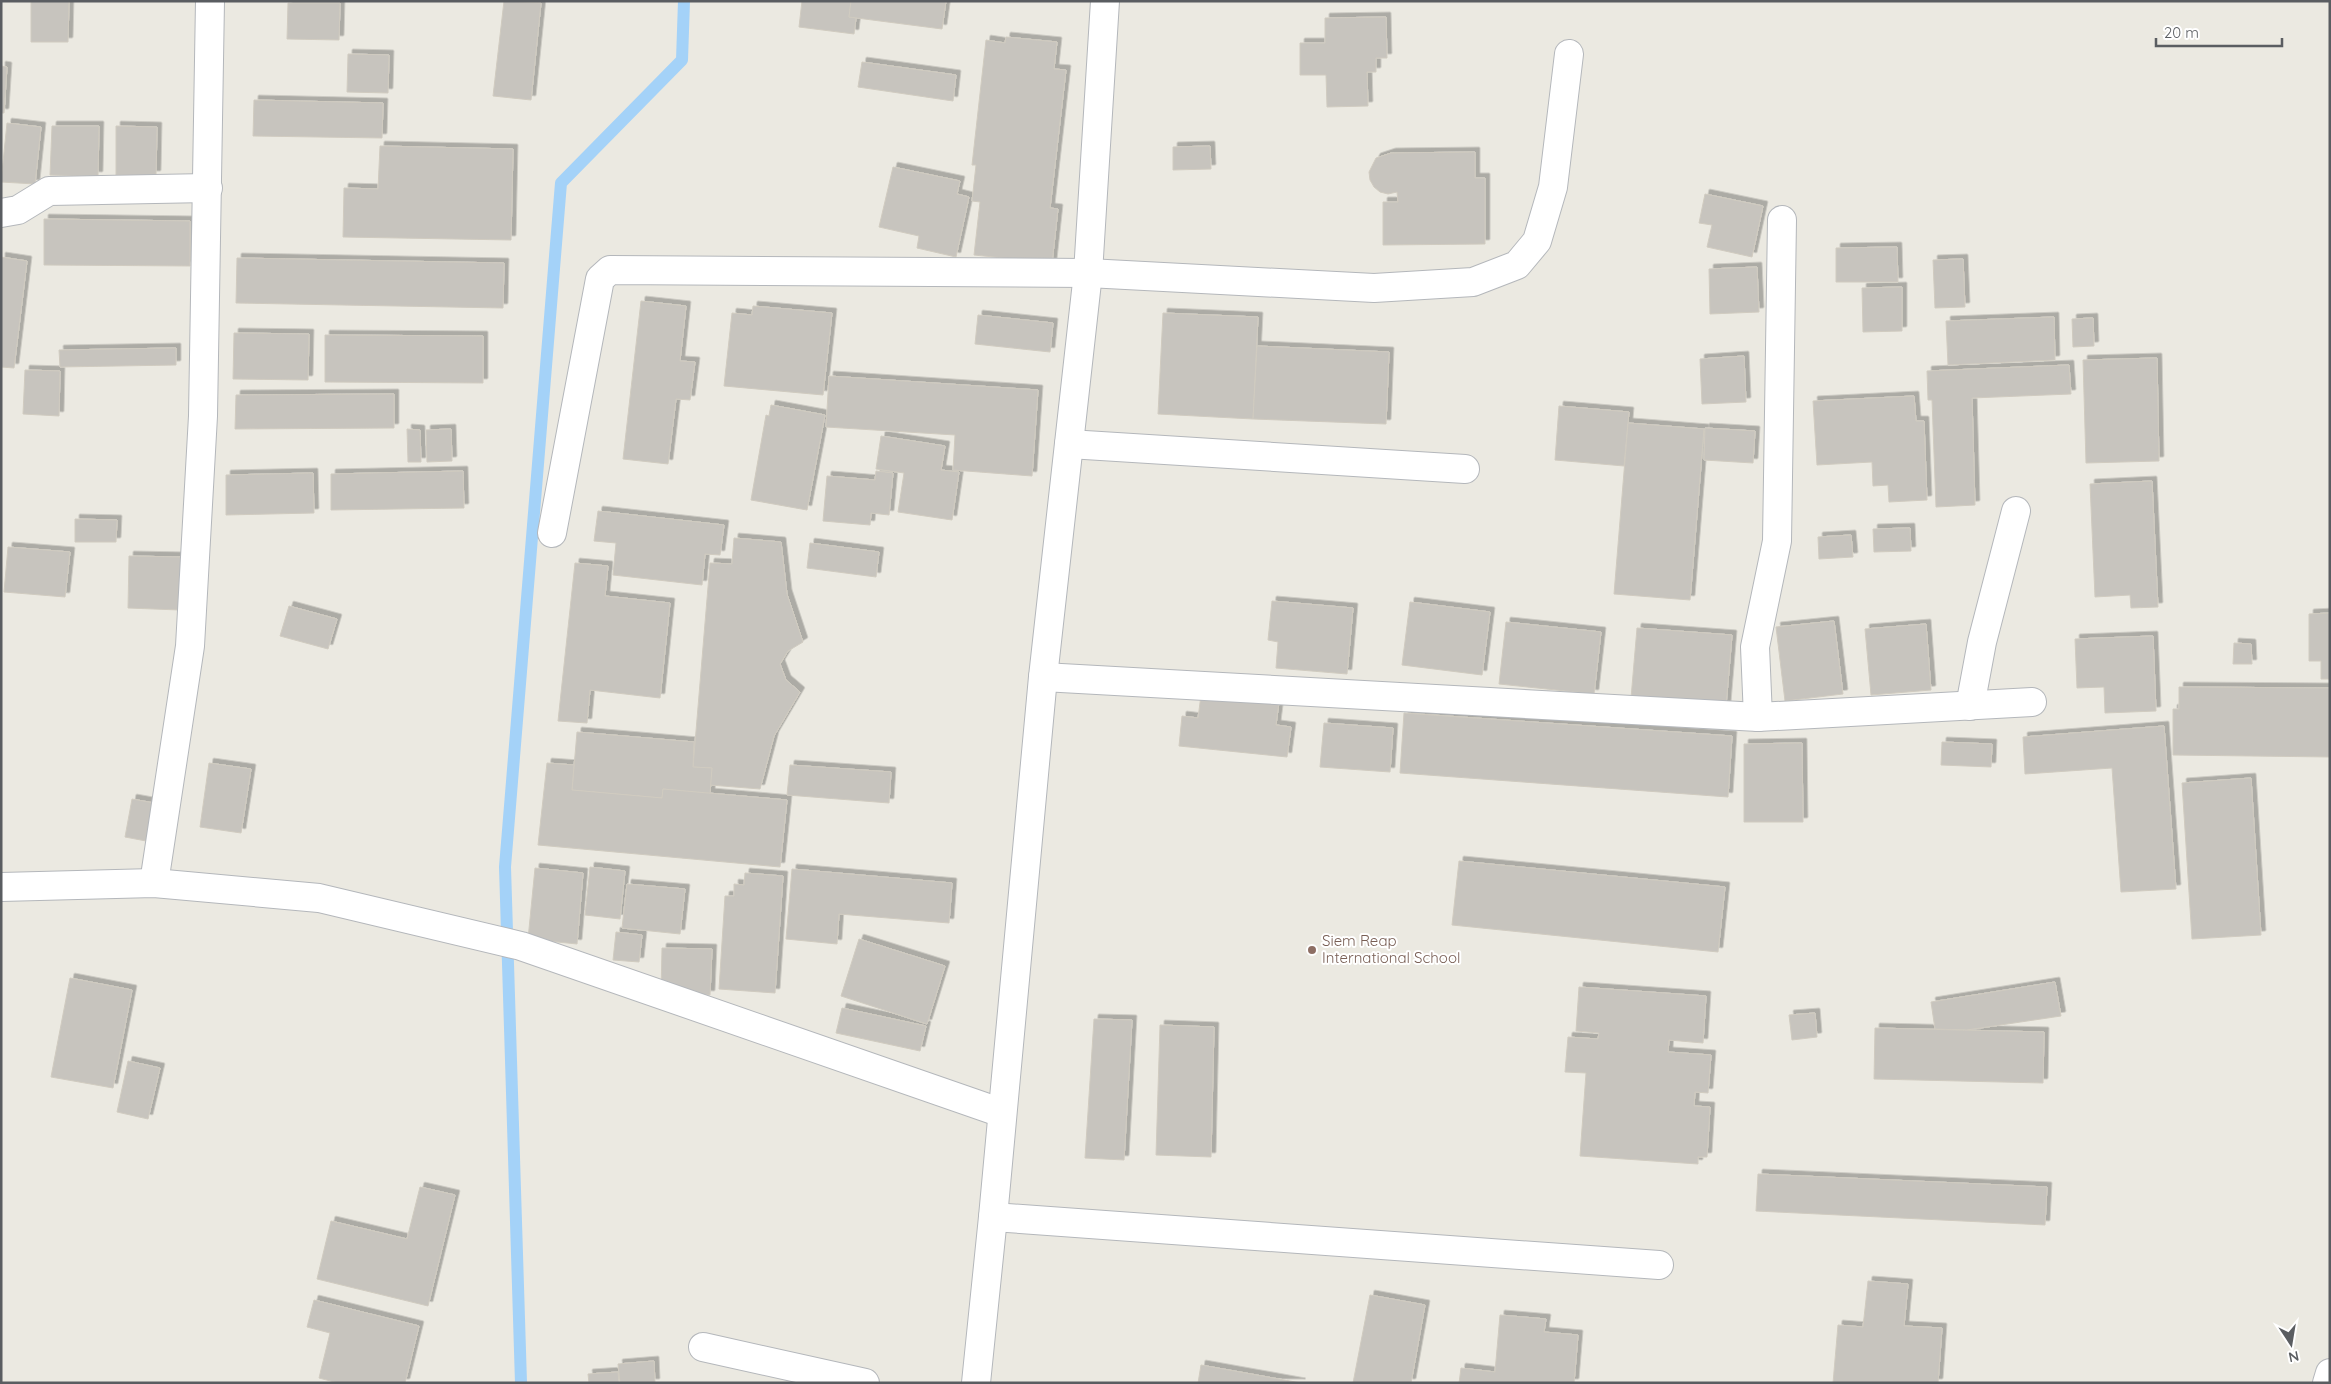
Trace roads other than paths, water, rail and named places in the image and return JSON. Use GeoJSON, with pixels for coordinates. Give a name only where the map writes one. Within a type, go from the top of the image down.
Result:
{"type":"FeatureCollection","features":[{"type":"Feature","properties":{"kind":"street"},"geometry":{"type":"LineString","coordinates":[[154,883],[190,646],[203,416],[210,1]]}},
{"type":"Feature","properties":{"kind":"street"},"geometry":{"type":"LineString","coordinates":[[976,1383],[994,1217],[1002,1113],[1044,677],[1088,273],[1105,1]]}},
{"type":"Feature","properties":{"kind":"street"},"geometry":{"type":"LineString","coordinates":[[552,533],[600,279],[610,270],[1088,273],[1374,288],[1472,282],[1516,265],[1536,241],[1553,187],[1569,54]]}},
{"type":"Feature","properties":{"kind":"street"},"geometry":{"type":"LineString","coordinates":[[1,213],[18,210],[50,191],[208,188]]}},
{"type":"Feature","properties":{"kind":"street"},"geometry":{"type":"LineString","coordinates":[[1758,717],[1755,647],[1777,540],[1782,220]]}},
{"type":"Feature","properties":{"kind":"street"},"geometry":{"type":"LineString","coordinates":[[1069,444],[1465,469]]}},
{"type":"Feature","properties":{"kind":"street"},"geometry":{"type":"LineString","coordinates":[[1970,706],[1982,642],[2016,510]]}},
{"type":"Feature","properties":{"kind":"street"},"geometry":{"type":"LineString","coordinates":[[1044,677],[1758,717],[2032,702]]}},
{"type":"Feature","properties":{"kind":"street"},"geometry":{"type":"LineString","coordinates":[[1,888],[154,883],[319,898],[521,946],[1002,1113]]}},
{"type":"Feature","properties":{"kind":"street"},"geometry":{"type":"LineString","coordinates":[[994,1217],[1659,1265]]}},
{"type":"Feature","properties":{"kind":"street"},"geometry":{"type":"LineString","coordinates":[[703,1347],[865,1383]]}},
{"type":"Feature","properties":{"kind":"street"},"geometry":{"type":"LineString","coordinates":[[2327,1383],[2330,1374]]}},
{"type":"Feature","properties":{"kind":"waterway"},"geometry":{"type":"LineString","coordinates":[[521,1383],[505,867],[561,183],[682,60],[684,1]]}},
{"type":"Feature","properties":{"kind":"place","name":"Siem Reap International School"},"geometry":{"type":"Point","coordinates":[1312,950]}}]}
